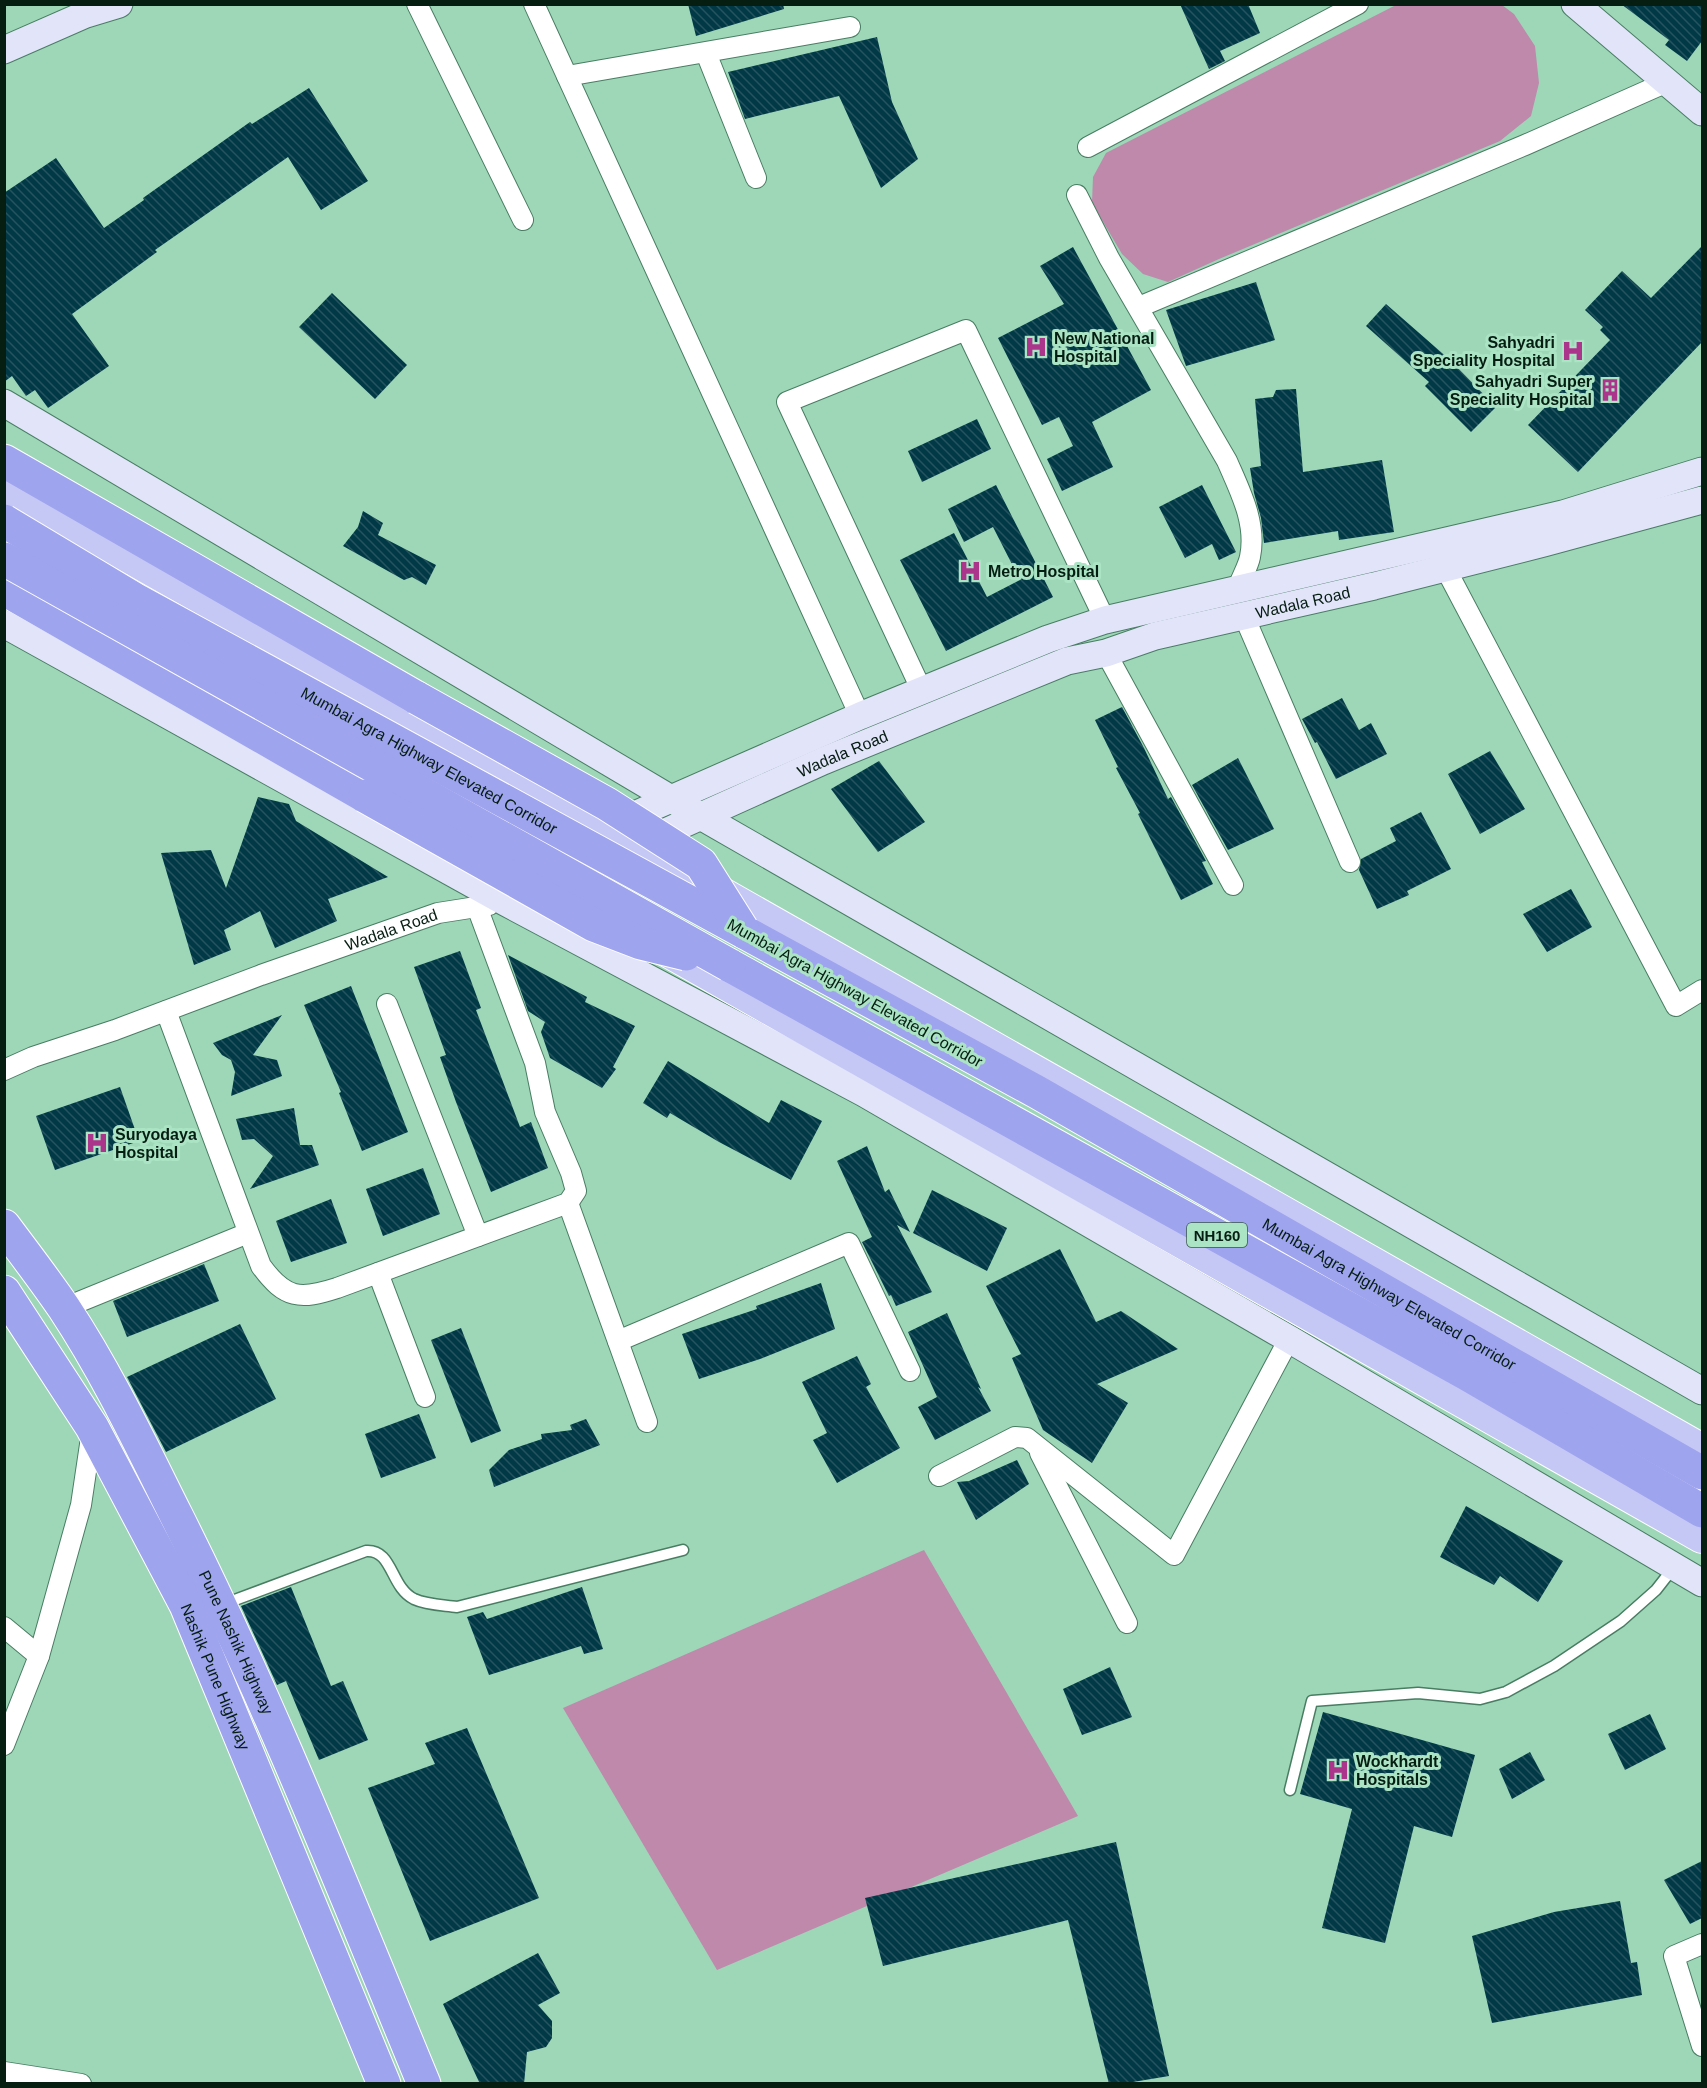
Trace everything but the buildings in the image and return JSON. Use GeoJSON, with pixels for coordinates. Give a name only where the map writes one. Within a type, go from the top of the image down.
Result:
{"type":"FeatureCollection","features":[{"type":"Feature","properties":{"kind":"highway"},"geometry":{"type":"LineString","coordinates":[[4,461],[417,698],[607,804],[701,864],[744,932]]}},
{"type":"Feature","properties":{"kind":"highway","name":"Mumbai Agra Highway Elevated Corridor"},"geometry":{"type":"LineString","coordinates":[[4,521],[134,599],[1037,1092],[1702,1473]]}},
{"type":"Feature","properties":{"kind":"highway","name":"Mumbai Agra Highway Elevated Corridor"},"geometry":{"type":"LineString","coordinates":[[4,560],[1457,1368],[1702,1511]]}},
{"type":"Feature","properties":{"kind":"highway"},"geometry":{"type":"LineString","coordinates":[[4,590],[594,925],[641,943],[729,965]]}},
{"type":"Feature","properties":{"kind":"highway","name":"Pune Nashik Highway"},"geometry":{"type":"LineString","coordinates":[[4,1226],[64,1308],[135,1433],[221,1605],[291,1765],[424,2084]]}},
{"type":"Feature","properties":{"kind":"highway","name":"Nashik Pune Highway"},"geometry":{"type":"LineString","coordinates":[[4,1292],[92,1427],[186,1605],[384,2084]]}},
{"type":"Feature","properties":{"kind":"main road"},"geometry":{"type":"LineString","coordinates":[[4,486],[1702,1450]]}},
{"type":"Feature","properties":{"kind":"main road"},"geometry":{"type":"LineString","coordinates":[[4,574],[1702,1537]]}},
{"type":"Feature","properties":{"kind":"street"},"geometry":{"type":"LineString","coordinates":[[4,50],[87,9],[119,4]]}},
{"type":"Feature","properties":{"kind":"street"},"geometry":{"type":"LineString","coordinates":[[417,4],[523,220]]}},
{"type":"Feature","properties":{"kind":"street"},"geometry":{"type":"LineString","coordinates":[[534,4],[860,716]]}},
{"type":"Feature","properties":{"kind":"street"},"geometry":{"type":"LineString","coordinates":[[1088,147],[1358,4]]}},
{"type":"Feature","properties":{"kind":"street"},"geometry":{"type":"LineString","coordinates":[[1575,4],[1702,112]]}},
{"type":"Feature","properties":{"kind":"street"},"geometry":{"type":"LineString","coordinates":[[567,76],[850,27]]}},
{"type":"Feature","properties":{"kind":"street"},"geometry":{"type":"LineString","coordinates":[[706,53],[756,178]]}},
{"type":"Feature","properties":{"kind":"street"},"geometry":{"type":"LineString","coordinates":[[1138,307],[1525,145],[1667,82]]}},
{"type":"Feature","properties":{"kind":"street"},"geometry":{"type":"LineString","coordinates":[[1077,195],[1109,258],[1227,461],[1243,496],[1251,529],[1250,557],[1238,588]]}},
{"type":"Feature","properties":{"kind":"street"},"geometry":{"type":"LineString","coordinates":[[922,691],[787,402],[966,330],[1105,620]]}},
{"type":"Feature","properties":{"kind":"street"},"geometry":{"type":"LineString","coordinates":[[4,403],[671,799],[1702,1391]]}},
{"type":"Feature","properties":{"kind":"street","name":"Wadala Road"},"geometry":{"type":"LineString","coordinates":[[537,877],[638,846],[823,761],[1067,661],[1106,653],[1155,636],[1244,616],[1702,471]]}},
{"type":"Feature","properties":{"kind":"street","name":"Wadala Road"},"geometry":{"type":"LineString","coordinates":[[505,902],[606,828],[860,716],[1048,639],[1105,620],[1238,588],[1439,556],[1702,500]]}},
{"type":"Feature","properties":{"kind":"street"},"geometry":{"type":"LineString","coordinates":[[1439,556],[1676,1006],[1702,990]]}},
{"type":"Feature","properties":{"kind":"street"},"geometry":{"type":"LineString","coordinates":[[1244,616],[1350,861]]}},
{"type":"Feature","properties":{"kind":"street"},"geometry":{"type":"LineString","coordinates":[[4,624],[479,897],[505,902],[864,1093],[1702,1582]]}},
{"type":"Feature","properties":{"kind":"street"},"geometry":{"type":"LineString","coordinates":[[1106,653],[1233,885]]}},
{"type":"Feature","properties":{"kind":"street"},"geometry":{"type":"LineString","coordinates":[[479,897],[537,877]]}},
{"type":"Feature","properties":{"kind":"street"},"geometry":{"type":"LineString","coordinates":[[166,1011],[261,1266],[274,1283],[291,1294],[314,1295],[378,1273],[568,1203],[576,1191],[571,1173],[545,1112],[531,1052],[479,897]]}},
{"type":"Feature","properties":{"kind":"street","name":"Wadala Road"},"geometry":{"type":"LineString","coordinates":[[4,1070],[33,1057],[479,897]]}},
{"type":"Feature","properties":{"kind":"street"},"geometry":{"type":"LineString","coordinates":[[387,1004],[478,1236]]}},
{"type":"Feature","properties":{"kind":"street"},"geometry":{"type":"LineString","coordinates":[[568,1203],[647,1422]]}},
{"type":"Feature","properties":{"kind":"street"},"geometry":{"type":"LineString","coordinates":[[64,1308],[248,1233]]}},
{"type":"Feature","properties":{"kind":"street"},"geometry":{"type":"LineString","coordinates":[[618,1341],[849,1243],[910,1371]]}},
{"type":"Feature","properties":{"kind":"street"},"geometry":{"type":"LineString","coordinates":[[378,1273],[424,1397]]}},
{"type":"Feature","properties":{"kind":"street"},"geometry":{"type":"LineString","coordinates":[[939,1476],[1015,1437],[1027,1438],[1174,1555],[1289,1339]]}},
{"type":"Feature","properties":{"kind":"street"},"geometry":{"type":"LineString","coordinates":[[4,1745],[39,1656],[81,1505],[92,1427]]}},
{"type":"Feature","properties":{"kind":"street"},"geometry":{"type":"LineString","coordinates":[[1036,1446],[1127,1623]]}},
{"type":"Feature","properties":{"kind":"street"},"geometry":{"type":"LineString","coordinates":[[4,1627],[39,1656]]}},
{"type":"Feature","properties":{"kind":"street"},"geometry":{"type":"LineString","coordinates":[[1702,1944],[1674,1956],[1702,2046]]}},
{"type":"Feature","properties":{"kind":"street"},"geometry":{"type":"LineString","coordinates":[[4,2072],[81,2084]]}},
{"type":"Feature","properties":{"kind":"lane"},"geometry":{"type":"LineString","coordinates":[[221,1605],[366,1551],[382,1554],[398,1584],[412,1598],[430,1604],[457,1607],[683,1550]]}},
{"type":"Feature","properties":{"kind":"lane"},"geometry":{"type":"LineString","coordinates":[[1290,1790],[1312,1701],[1418,1693],[1480,1699],[1506,1692],[1554,1666],[1622,1621],[1656,1590],[1674,1567]]}},
{"type":"Feature","properties":{"kind":"shaded area"},"geometry":{"type":"Polygon","coordinates":[[[1396,5],[1502,5],[1514,14],[1535,46],[1539,83],[1531,116],[1500,141],[1168,282],[1143,274],[1122,254],[1092,203],[1093,177],[1106,153],[1396,5]]]}},
{"type":"Feature","properties":{"kind":"shaded area"},"geometry":{"type":"Polygon","coordinates":[[[924,1550],[1078,1816],[717,1970],[563,1708],[924,1550]]]}},
{"type":"Feature","properties":{"kind":"place","name":"New National Hospital"},"geometry":{"type":"Point","coordinates":[1036,347]}},
{"type":"Feature","properties":{"kind":"place","name":"Sahyadri Speciality Hospital"},"geometry":{"type":"Point","coordinates":[1573,351]}},
{"type":"Feature","properties":{"kind":"place","name":"Sahyadri Super Speciality Hospital"},"geometry":{"type":"Point","coordinates":[1610,390]}},
{"type":"Feature","properties":{"kind":"place","name":"Metro Hospital"},"geometry":{"type":"Point","coordinates":[970,571]}},
{"type":"Feature","properties":{"kind":"place","name":"Suryodaya Hospital"},"geometry":{"type":"Point","coordinates":[97,1143]}},
{"type":"Feature","properties":{"kind":"place","name":"Wockhardt Hospitals"},"geometry":{"type":"Point","coordinates":[1338,1770]}}]}
